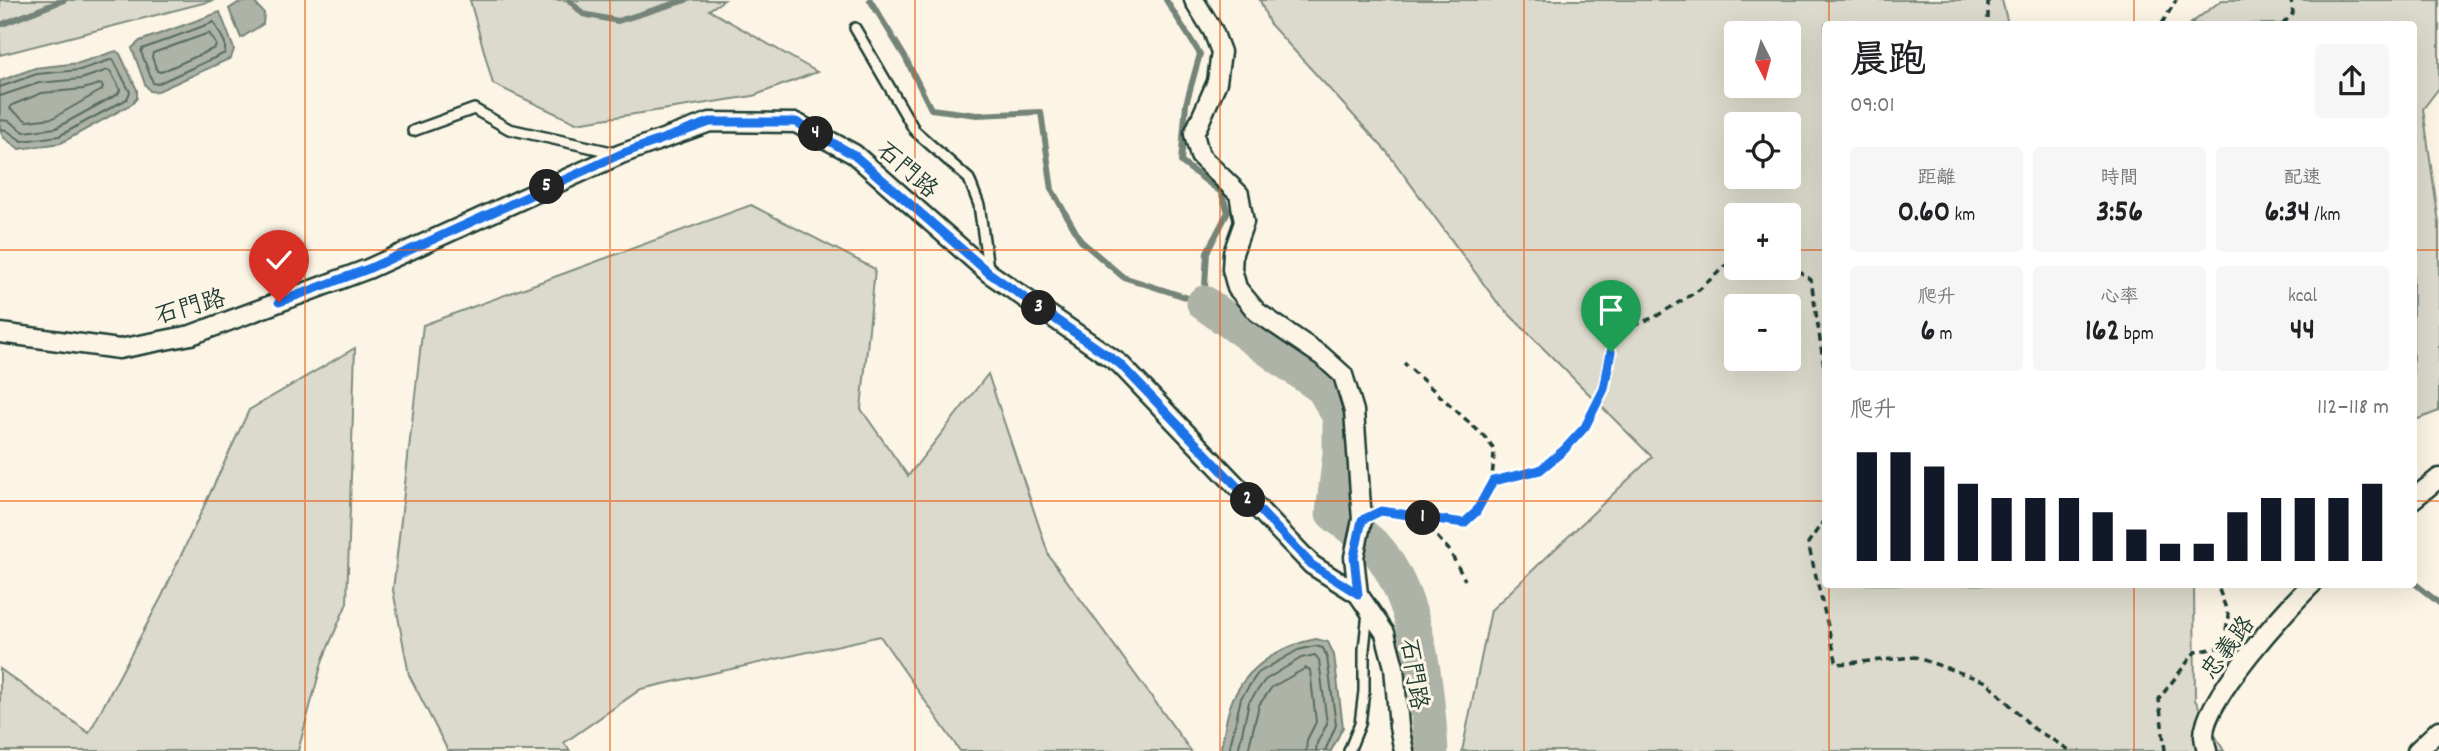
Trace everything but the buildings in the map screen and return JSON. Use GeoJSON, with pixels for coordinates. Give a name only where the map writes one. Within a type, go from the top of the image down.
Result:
{"type":"FeatureCollection","features":[{"type":"Feature","properties":{"kind":"street"},"geometry":{"type":"LineString","coordinates":[[1194,0],[1213,31],[1221,52],[1217,82],[1194,134],[1200,156],[1239,194],[1241,201],[1244,222],[1233,253],[1232,269],[1237,288],[1256,312],[1322,356],[1343,375],[1354,411],[1362,520],[1354,557],[1358,594]]}},
{"type":"Feature","properties":{"kind":"street","name":"石門路"},"geometry":{"type":"LineString","coordinates":[[0,333],[119,349],[191,335],[368,269],[621,154],[710,122],[796,122],[854,155],[989,273],[1120,364],[1312,565],[1358,594],[1385,633],[1394,667],[1399,727],[1404,751]]}},
{"type":"Feature","properties":{"kind":"street"},"geometry":{"type":"LineString","coordinates":[[2417,496],[2439,478]]}},
{"type":"Feature","properties":{"kind":"street","name":"忠義路"},"geometry":{"type":"LineString","coordinates":[[2207,751],[2204,733],[2220,693],[2270,630],[2308,588]]}},
{"type":"Feature","properties":{"kind":"street"},"geometry":{"type":"LineString","coordinates":[[2417,751],[2439,730]]}},
{"type":"Feature","properties":{"kind":"lane"},"geometry":{"type":"LineString","coordinates":[[855,28],[915,131],[969,179],[979,205],[989,273]]}},
{"type":"Feature","properties":{"kind":"lane"},"geometry":{"type":"LineString","coordinates":[[413,131],[474,109],[509,129],[621,154]]}},
{"type":"Feature","properties":{"kind":"lane"},"geometry":{"type":"LineString","coordinates":[[1349,751],[1360,724],[1368,610]]}},
{"type":"Feature","properties":{"kind":"path"},"geometry":{"type":"LineString","coordinates":[[1988,0],[1989,21]]}},
{"type":"Feature","properties":{"kind":"path"},"geometry":{"type":"LineString","coordinates":[[2164,21],[2176,0]]}},
{"type":"Feature","properties":{"kind":"path"},"geometry":{"type":"LineString","coordinates":[[2286,21],[2293,13],[2291,0]]}},
{"type":"Feature","properties":{"kind":"path"},"geometry":{"type":"LineString","coordinates":[[1493,481],[1540,470],[1564,450],[1585,427],[1604,389],[1611,352],[1622,330],[1655,317],[1699,290],[1724,267]]}},
{"type":"Feature","properties":{"kind":"path"},"geometry":{"type":"LineString","coordinates":[[1801,272],[1811,279],[1822,353]]}},
{"type":"Feature","properties":{"kind":"path"},"geometry":{"type":"LineString","coordinates":[[1362,520],[1381,511],[1464,523],[1476,512],[1493,481],[1494,449],[1484,436],[1404,363]]}},
{"type":"Feature","properties":{"kind":"path"},"geometry":{"type":"LineString","coordinates":[[1419,517],[1448,550],[1465,580]]}},
{"type":"Feature","properties":{"kind":"path"},"geometry":{"type":"LineString","coordinates":[[1822,523],[1808,543],[1838,664],[1915,657],[1987,682],[2033,727],[2071,751]]}},
{"type":"Feature","properties":{"kind":"path"},"geometry":{"type":"LineString","coordinates":[[2165,751],[2159,699],[2194,652],[2222,647],[2229,617],[2218,588]]}},
{"type":"Feature","properties":{"kind":"shaded area"},"geometry":{"type":"Polygon","coordinates":[[[0,0],[215,0],[0,55],[0,0]]]}},
{"type":"Feature","properties":{"kind":"shaded area"},"geometry":{"type":"Polygon","coordinates":[[[470,0],[724,0],[709,10],[817,72],[753,96],[576,123],[493,84],[470,0]]]}},
{"type":"Feature","properties":{"kind":"shaded area"},"geometry":{"type":"Polygon","coordinates":[[[1260,0],[2002,0],[2007,21],[1822,21],[1822,588],[2194,588],[2195,700],[2224,751],[1462,751],[1491,610],[1652,457],[1497,302],[1387,152],[1269,23],[1260,0]]]}},
{"type":"Feature","properties":{"kind":"shaded area"},"geometry":{"type":"Polygon","coordinates":[[[2222,0],[2439,0],[2439,88],[2423,109],[2439,223],[2439,411],[2417,419],[2417,21],[2194,21],[2222,0]]]}},
{"type":"Feature","properties":{"kind":"shaded area"},"geometry":{"type":"Polygon","coordinates":[[[751,205],[875,269],[861,409],[908,476],[988,374],[1049,556],[1191,751],[960,751],[880,636],[641,689],[564,743],[570,751],[448,751],[409,675],[393,590],[423,325],[751,205]]]}},
{"type":"Feature","properties":{"kind":"shaded area"},"geometry":{"type":"Polygon","coordinates":[[[355,348],[347,603],[323,659],[298,751],[0,751],[0,669],[89,733],[162,596],[249,410],[355,348]]]}},
{"type":"Feature","properties":{"kind":"water"},"geometry":{"type":"Polygon","coordinates":[[[253,1],[264,13],[263,24],[241,38],[229,9],[238,3],[253,1]]]}},
{"type":"Feature","properties":{"kind":"water"},"geometry":{"type":"Polygon","coordinates":[[[220,12],[234,49],[231,58],[156,92],[150,91],[132,48],[140,41],[220,12]]]}},
{"type":"Feature","properties":{"kind":"water"},"geometry":{"type":"Polygon","coordinates":[[[116,51],[137,90],[137,98],[132,104],[61,143],[19,149],[3,137],[0,128],[0,81],[35,68],[79,63],[116,51]]]}},
{"type":"Feature","properties":{"kind":"water"},"geometry":{"type":"Polygon","coordinates":[[[1316,639],[1328,642],[1334,655],[1343,727],[1331,751],[1224,751],[1221,747],[1228,712],[1250,673],[1281,651],[1316,639]]]}},
{"type":"Feature","properties":{"kind":"waterway"},"geometry":{"type":"LineString","coordinates":[[0,25],[64,0]]}},
{"type":"Feature","properties":{"kind":"waterway"},"geometry":{"type":"LineString","coordinates":[[569,0],[583,14],[618,21],[686,0]]}},
{"type":"Feature","properties":{"kind":"waterway"},"geometry":{"type":"LineString","coordinates":[[870,0],[905,57],[931,109],[977,115],[1041,112],[1052,190],[1081,241],[1123,277],[1204,303],[1207,252],[1228,212],[1221,192],[1181,162],[1186,104],[1200,54],[1166,0]]}},
{"type":"Feature","properties":{"kind":"waterway"},"geometry":{"type":"LineString","coordinates":[[1204,303],[1323,388],[1340,417],[1340,454],[1333,513],[1378,550],[1395,577],[1405,600],[1424,675],[1431,751]]}},
{"type":"Feature","properties":{"kind":"waterway"},"geometry":{"type":"LineString","coordinates":[[2417,585],[2439,603]]}},
{"type":"Feature","properties":{"kind":"route"},"geometry":{"type":"LineString","coordinates":[[279,302],[368,269],[621,154],[710,122],[796,122],[854,155],[989,273],[1120,364],[1312,565],[1358,594],[1354,557],[1362,520],[1381,511],[1464,523],[1476,512],[1493,481],[1540,470],[1564,450],[1585,427],[1604,389],[1611,352]]}}]}
